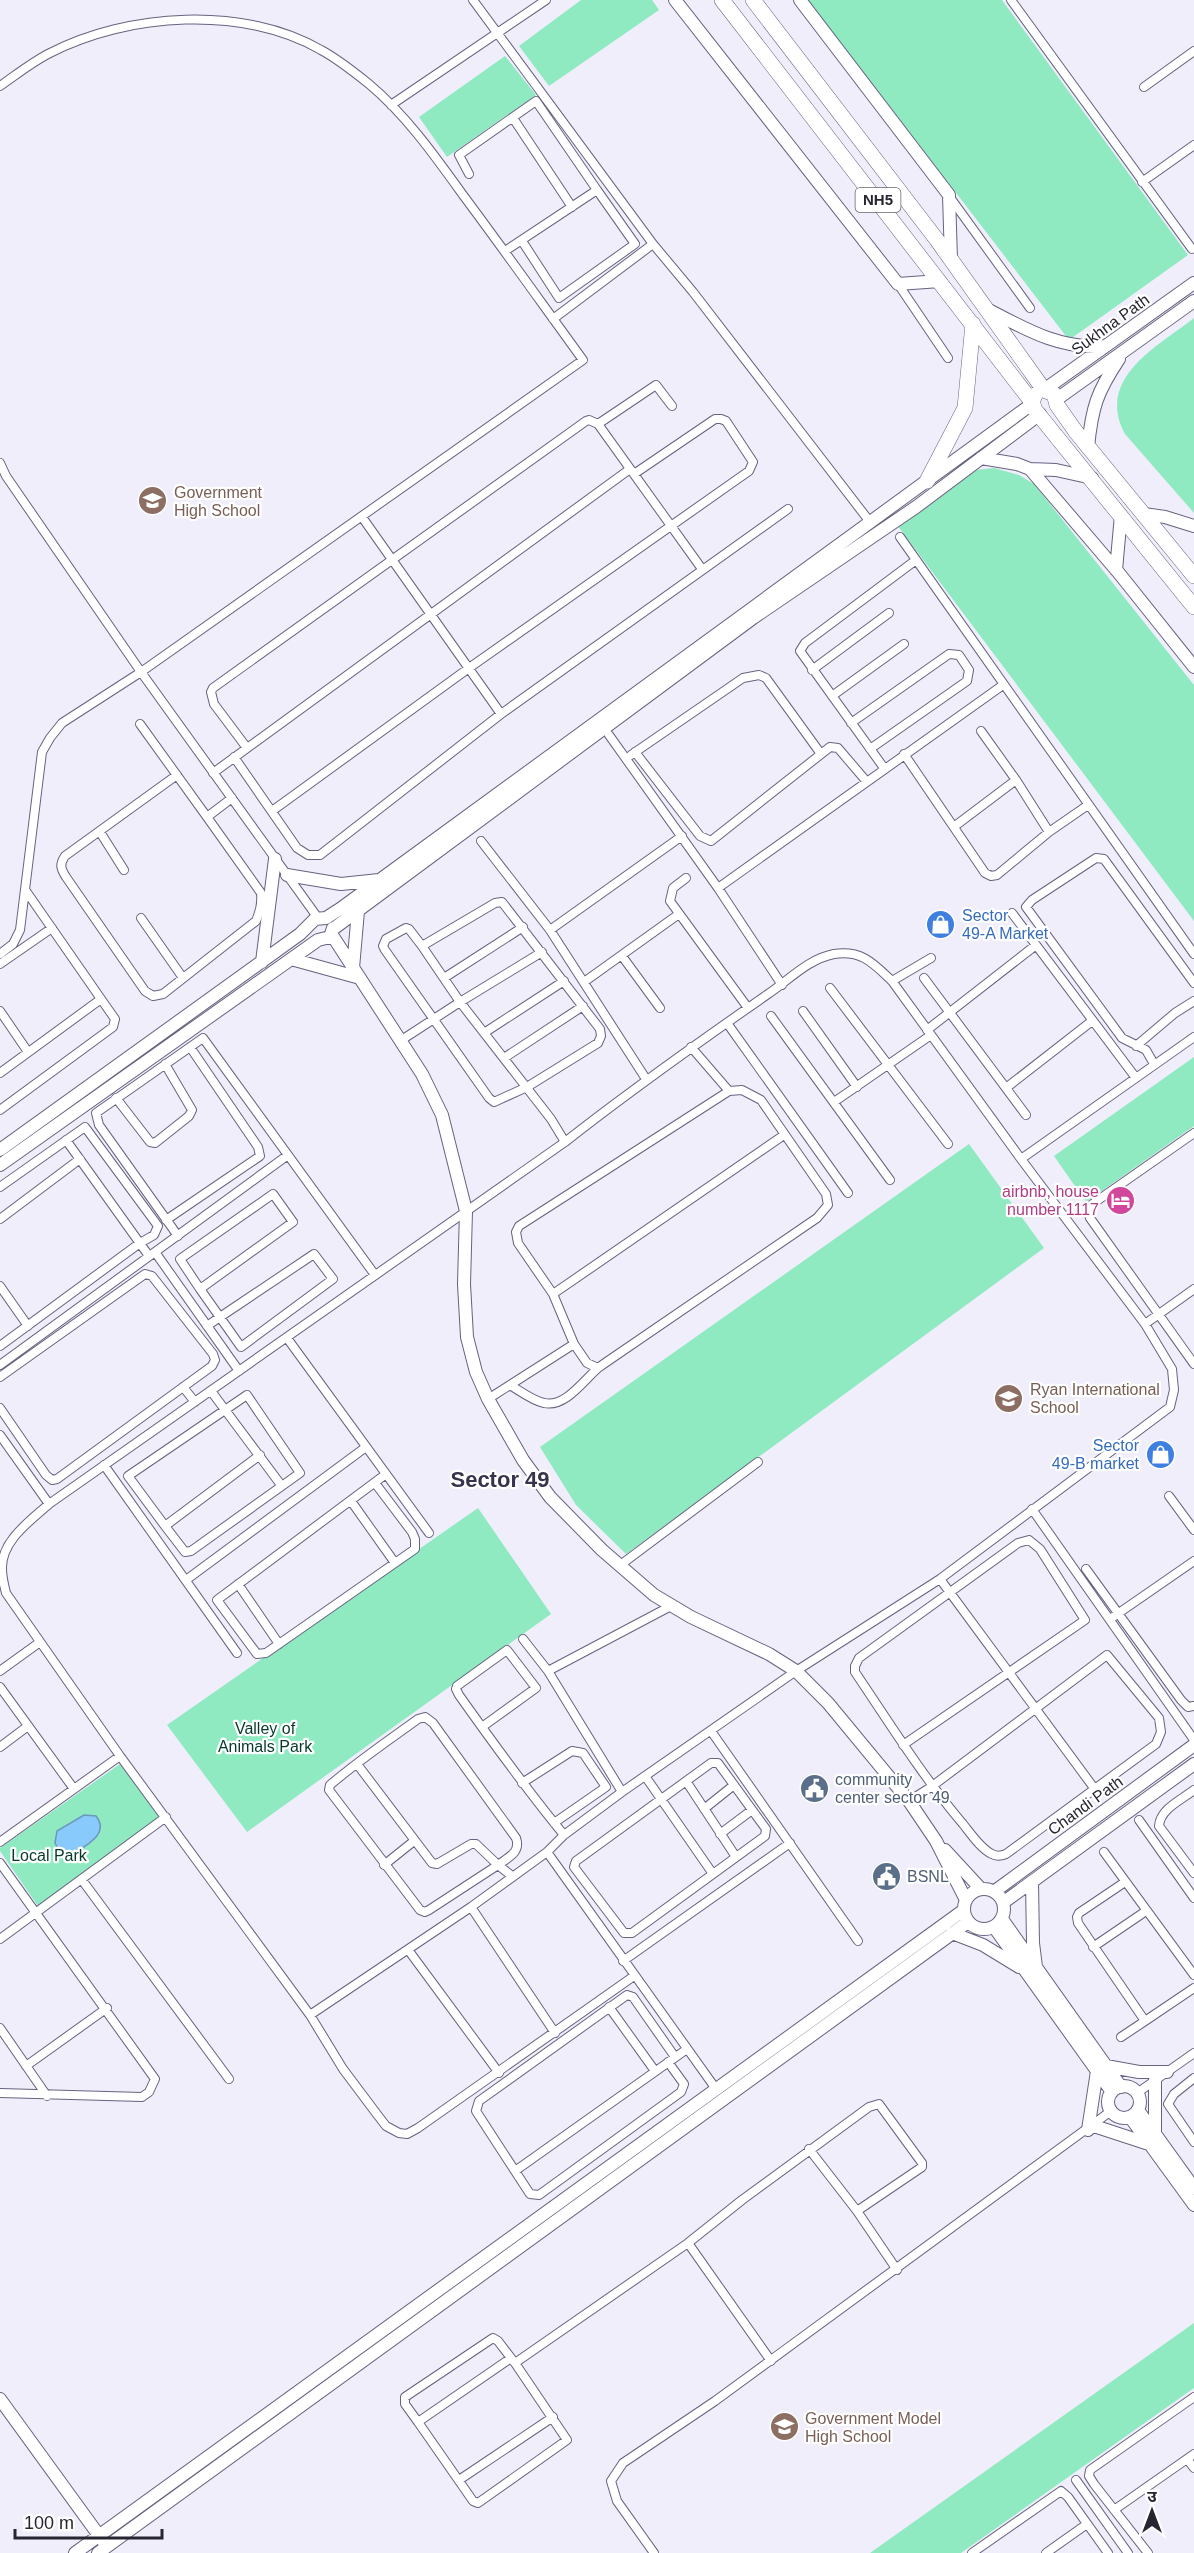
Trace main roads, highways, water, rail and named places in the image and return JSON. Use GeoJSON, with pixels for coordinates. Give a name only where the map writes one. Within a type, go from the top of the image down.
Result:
{"type":"FeatureCollection","features":[{"type":"Feature","properties":{"kind":"highway","name":"NH5"},"geometry":{"type":"LineString","coordinates":[[722,0],[1035,406],[1194,607]]}},
{"type":"Feature","properties":{"kind":"highway","name":"NH5"},"geometry":{"type":"LineString","coordinates":[[753,0],[951,260],[1044,390],[1054,394],[1088,447],[1194,576]]}},
{"type":"Feature","properties":{"kind":"highway"},"geometry":{"type":"LineString","coordinates":[[927,481],[965,408],[973,324]]}},
{"type":"Feature","properties":{"kind":"highway"},"geometry":{"type":"LineString","coordinates":[[1044,390],[1038,392],[1035,406],[1050,414],[1057,402]]}},
{"type":"Feature","properties":{"kind":"main road"},"geometry":{"type":"LineString","coordinates":[[675,0],[898,284],[940,281]]}},
{"type":"Feature","properties":{"kind":"main road"},"geometry":{"type":"LineString","coordinates":[[800,0],[949,195],[951,260]]}},
{"type":"Feature","properties":{"kind":"main road","name":"Sukhna Path"},"geometry":{"type":"LineString","coordinates":[[1044,390],[1194,283]]}},
{"type":"Feature","properties":{"kind":"main road","name":"Sukhna Path"},"geometry":{"type":"LineString","coordinates":[[1057,402],[1194,300]]}},
{"type":"Feature","properties":{"kind":"main road"},"geometry":{"type":"LineString","coordinates":[[986,309],[1055,342],[1083,347],[1107,346]]}},
{"type":"Feature","properties":{"kind":"main road"},"geometry":{"type":"LineString","coordinates":[[1088,447],[1092,409],[1097,394],[1125,350]]}},
{"type":"Feature","properties":{"kind":"main road"},"geometry":{"type":"LineString","coordinates":[[0,1165],[291,958],[318,940],[327,939],[358,911],[753,618],[916,507],[981,458],[1035,406]]}},
{"type":"Feature","properties":{"kind":"main road"},"geometry":{"type":"LineString","coordinates":[[0,1150],[318,920],[380,880],[870,522],[1035,406]]}},
{"type":"Feature","properties":{"kind":"main road"},"geometry":{"type":"LineString","coordinates":[[981,458],[1017,464],[1030,469],[1056,470],[1092,478]]}},
{"type":"Feature","properties":{"kind":"main road"},"geometry":{"type":"LineString","coordinates":[[1030,469],[1116,570],[1194,667]]}},
{"type":"Feature","properties":{"kind":"main road"},"geometry":{"type":"LineString","coordinates":[[1144,514],[1165,517],[1194,526]]}},
{"type":"Feature","properties":{"kind":"main road"},"geometry":{"type":"LineString","coordinates":[[1116,570],[1121,515]]}},
{"type":"Feature","properties":{"kind":"main road"},"geometry":{"type":"LineString","coordinates":[[261,962],[276,859]]}},
{"type":"Feature","properties":{"kind":"main road"},"geometry":{"type":"LineString","coordinates":[[288,875],[341,884],[380,880]]}},
{"type":"Feature","properties":{"kind":"main road"},"geometry":{"type":"LineString","coordinates":[[357,973],[358,911]]}},
{"type":"Feature","properties":{"kind":"main road"},"geometry":{"type":"LineString","coordinates":[[318,920],[332,922],[333,932],[422,1074],[442,1115],[466,1211],[466,1327],[476,1372],[488,1400],[523,1460],[550,1497],[619,1566],[671,1606],[769,1654],[796,1671],[828,1703],[909,1801],[936,1841],[981,1888],[995,1891],[1004,1902],[998,1923]]}},
{"type":"Feature","properties":{"kind":"main road"},"geometry":{"type":"LineString","coordinates":[[318,920],[311,934],[318,940]]}},
{"type":"Feature","properties":{"kind":"main road"},"geometry":{"type":"LineString","coordinates":[[291,958],[357,973]]}},
{"type":"Feature","properties":{"kind":"main road","name":"Chandi Path"},"geometry":{"type":"LineString","coordinates":[[995,1891],[1194,1745]]}},
{"type":"Feature","properties":{"kind":"main road","name":"Chandi Path"},"geometry":{"type":"LineString","coordinates":[[1004,1902],[1194,1764]]}},
{"type":"Feature","properties":{"kind":"main road"},"geometry":{"type":"LineString","coordinates":[[936,1841],[966,1911],[980,1929],[998,1923]]}},
{"type":"Feature","properties":{"kind":"main road"},"geometry":{"type":"LineString","coordinates":[[1032,1882],[1036,1976]]}},
{"type":"Feature","properties":{"kind":"main road"},"geometry":{"type":"LineString","coordinates":[[0,2399],[99,2536],[105,2551],[952,1934],[966,1911],[972,1892],[981,1888]]}},
{"type":"Feature","properties":{"kind":"main road"},"geometry":{"type":"LineString","coordinates":[[75,2553],[966,1911]]}},
{"type":"Feature","properties":{"kind":"main road"},"geometry":{"type":"LineString","coordinates":[[998,1923],[1116,2090]]}},
{"type":"Feature","properties":{"kind":"main road"},"geometry":{"type":"LineString","coordinates":[[952,1934],[983,1945],[1036,1976]]}},
{"type":"Feature","properties":{"kind":"main road"},"geometry":{"type":"LineString","coordinates":[[1101,2069],[1167,2072]]}},
{"type":"Feature","properties":{"kind":"main road"},"geometry":{"type":"LineString","coordinates":[[1101,2069],[1091,2128],[1153,2139]]}},
{"type":"Feature","properties":{"kind":"main road"},"geometry":{"type":"LineString","coordinates":[[1155,2080],[1153,2139],[1194,2205]]}},
{"type":"Feature","properties":{"kind":"main road"},"geometry":{"type":"LineString","coordinates":[[1131,2088],[1137,2093],[1140,2100],[1134,2113],[1120,2117],[1111,2112],[1108,2102],[1116,2090],[1131,2088]]}},
{"type":"Feature","properties":{"kind":"main road"},"geometry":{"type":"LineString","coordinates":[[1134,2113],[1194,2188]]}},
{"type":"Feature","properties":{"kind":"water"},"geometry":{"type":"Polygon","coordinates":[[[84,1815],[96,1816],[100,1823],[98,1835],[70,1856],[60,1853],[55,1843],[57,1831],[84,1815]]]}},
{"type":"Feature","properties":{"kind":"place","name":"Government High School"},"geometry":{"type":"Point","coordinates":[153,501]}},
{"type":"Feature","properties":{"kind":"place","name":"Sector 49-A Market"},"geometry":{"type":"Point","coordinates":[941,924]}},
{"type":"Feature","properties":{"kind":"place","name":"airbnb, house number 1117"},"geometry":{"type":"Point","coordinates":[1120,1200]}},
{"type":"Feature","properties":{"kind":"place","name":"Ryan International School"},"geometry":{"type":"Point","coordinates":[1009,1398]}},
{"type":"Feature","properties":{"kind":"place","name":"Sector 49-B market"},"geometry":{"type":"Point","coordinates":[1160,1454]}},
{"type":"Feature","properties":{"kind":"place","name":"community center sector 49"},"geometry":{"type":"Point","coordinates":[814,1788]}},
{"type":"Feature","properties":{"kind":"place","name":"BSNL"},"geometry":{"type":"Point","coordinates":[886,1876]}},
{"type":"Feature","properties":{"kind":"place","name":"Government Model High School"},"geometry":{"type":"Point","coordinates":[784,2427]}},
{"type":"Feature","properties":{"kind":"district","name":"Sector 49"},"geometry":{"type":"Point","coordinates":[500,1479]}},
{"type":"Feature","properties":{"kind":"park label","name":"Valley of Animals Park"},"geometry":{"type":"Point","coordinates":[265,1737]}},
{"type":"Feature","properties":{"kind":"park label","name":"Local Park"},"geometry":{"type":"Point","coordinates":[49,1855]}}]}
